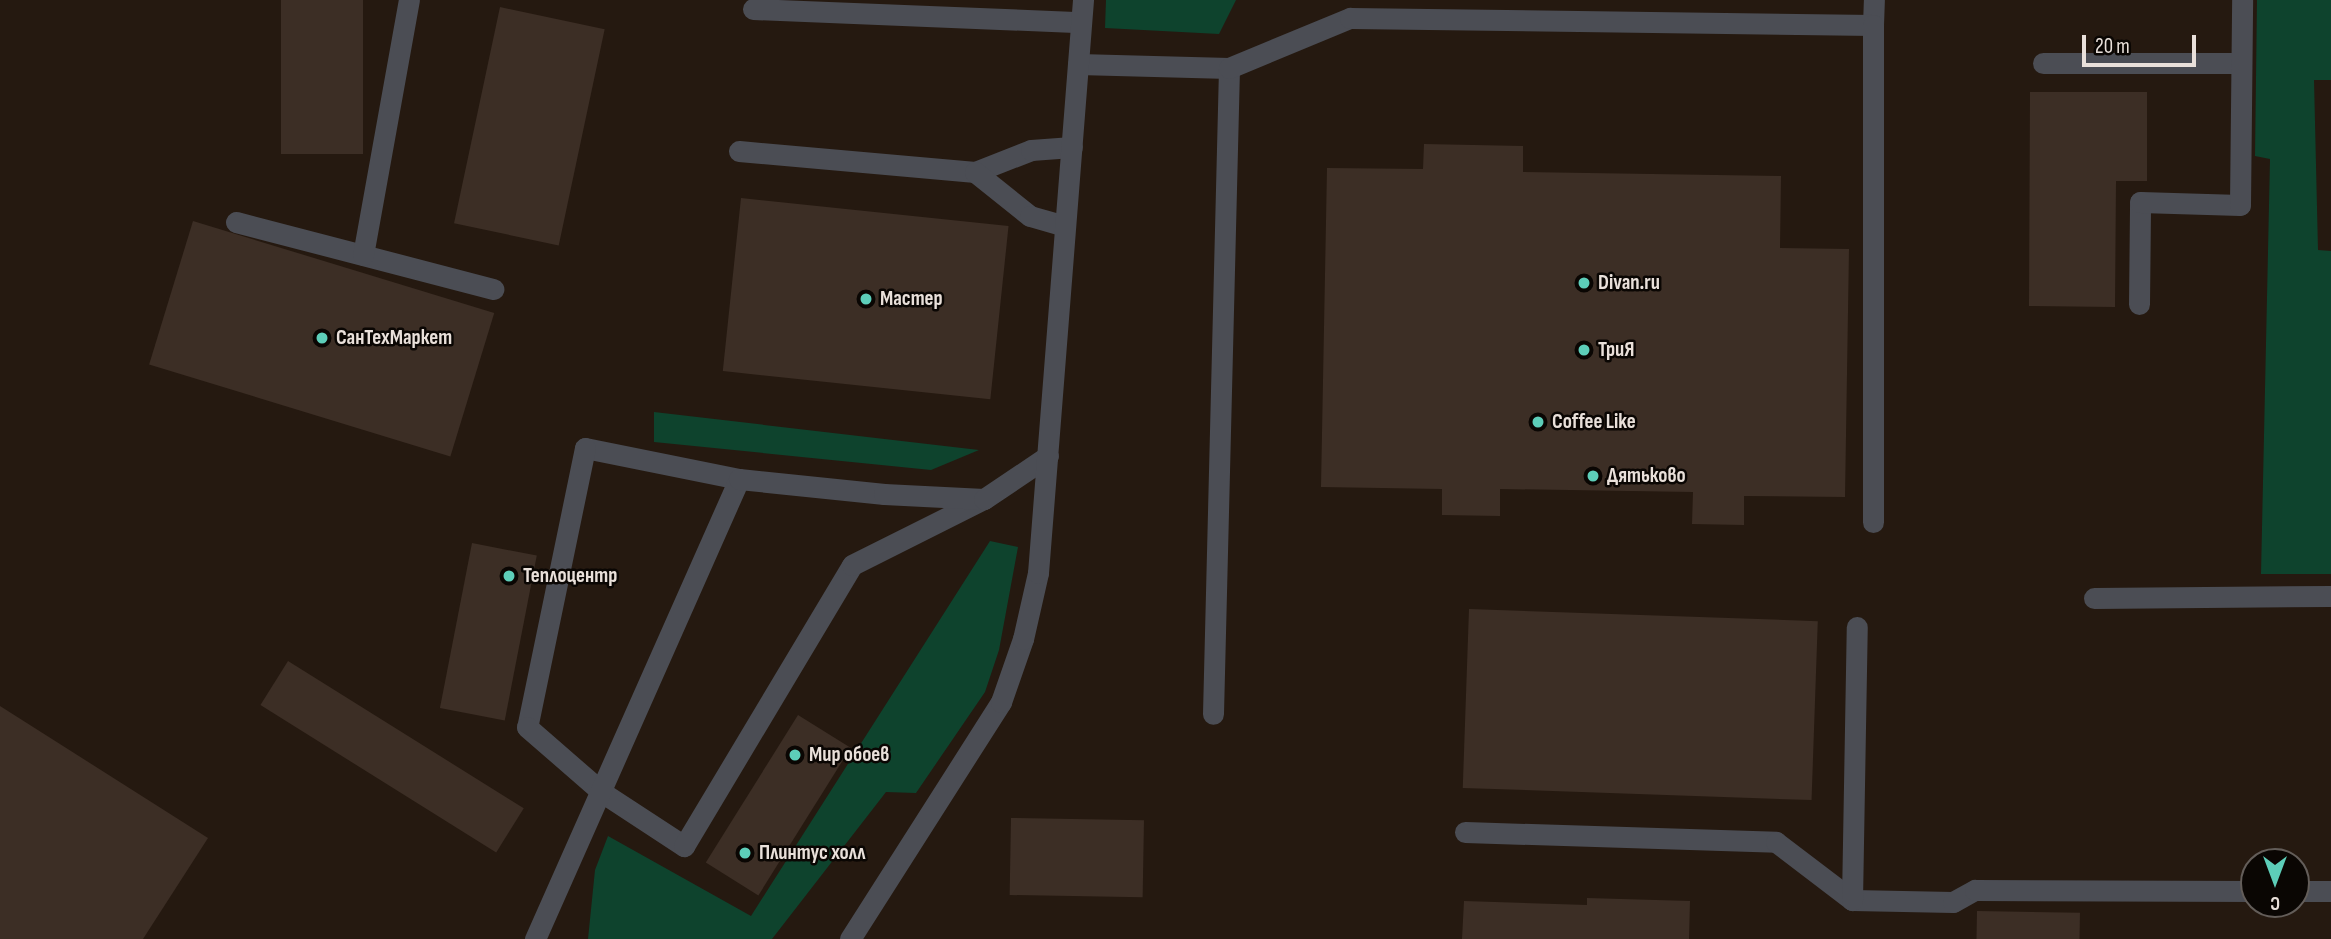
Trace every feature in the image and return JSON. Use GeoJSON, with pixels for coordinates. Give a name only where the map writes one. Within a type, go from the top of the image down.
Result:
{"type":"FeatureCollection","features":[{"type":"Feature","properties":{"kind":"lane"},"geometry":{"type":"LineString","coordinates":[[363,255],[409,0]]}},
{"type":"Feature","properties":{"kind":"lane"},"geometry":{"type":"LineString","coordinates":[[851,939],[1001,702],[1023,639],[1038,572],[1083,0]]}},
{"type":"Feature","properties":{"kind":"lane"},"geometry":{"type":"LineString","coordinates":[[1873,522],[1874,0]]}},
{"type":"Feature","properties":{"kind":"lane"},"geometry":{"type":"LineString","coordinates":[[2138,304],[2140,202],[2240,205],[2242,0]]}},
{"type":"Feature","properties":{"kind":"lane"},"geometry":{"type":"LineString","coordinates":[[753,9],[1081,22]]}},
{"type":"Feature","properties":{"kind":"lane"},"geometry":{"type":"LineString","coordinates":[[1078,64],[1229,68],[1350,18],[1873,25]]}},
{"type":"Feature","properties":{"kind":"lane"},"geometry":{"type":"LineString","coordinates":[[2043,63],[2241,63]]}},
{"type":"Feature","properties":{"kind":"lane"},"geometry":{"type":"LineString","coordinates":[[1213,714],[1229,68]]}},
{"type":"Feature","properties":{"kind":"lane"},"geometry":{"type":"LineString","coordinates":[[739,151],[975,172],[1031,150],[1072,147]]}},
{"type":"Feature","properties":{"kind":"lane"},"geometry":{"type":"LineString","coordinates":[[975,172],[1030,216],[1066,226]]}},
{"type":"Feature","properties":{"kind":"lane"},"geometry":{"type":"LineString","coordinates":[[236,222],[493,289]]}},
{"type":"Feature","properties":{"kind":"lane"},"geometry":{"type":"LineString","coordinates":[[984,499],[739,479],[585,449],[527,727],[603,793],[684,846],[852,565],[984,499],[1048,456]]}},
{"type":"Feature","properties":{"kind":"lane"},"geometry":{"type":"LineString","coordinates":[[535,939],[603,793],[739,479]]}},
{"type":"Feature","properties":{"kind":"lane"},"geometry":{"type":"LineString","coordinates":[[2094,598],[2331,596]]}},
{"type":"Feature","properties":{"kind":"lane"},"geometry":{"type":"LineString","coordinates":[[1852,900],[1857,627]]}},
{"type":"Feature","properties":{"kind":"lane"},"geometry":{"type":"LineString","coordinates":[[1465,832],[1776,842],[1852,900],[1953,902],[1976,890],[2240,891]]}},
{"type":"Feature","properties":{"kind":"lane"},"geometry":{"type":"LineString","coordinates":[[2310,891],[2331,891]]}},
{"type":"Feature","properties":{"kind":"green space"},"geometry":{"type":"Polygon","coordinates":[[[1106,0],[1236,0],[1219,34],[1105,28],[1106,0]]]}},
{"type":"Feature","properties":{"kind":"green space"},"geometry":{"type":"Polygon","coordinates":[[[2257,0],[2331,0],[2331,80],[2314,80],[2318,250],[2331,251],[2331,574],[2261,574],[2270,159],[2255,156],[2257,0]]]}},
{"type":"Feature","properties":{"kind":"green space"},"geometry":{"type":"Polygon","coordinates":[[[654,412],[979,450],[931,470],[654,442],[654,412]]]}},
{"type":"Feature","properties":{"kind":"green space"},"geometry":{"type":"Polygon","coordinates":[[[990,541],[1018,547],[999,650],[985,692],[916,793],[886,792],[772,939],[588,939],[595,870],[608,836],[751,916],[990,541]]]}},
{"type":"Feature","properties":{"kind":"building"},"geometry":{"type":"Polygon","coordinates":[[[281,0],[363,0],[363,154],[281,154],[281,0]]]}},
{"type":"Feature","properties":{"kind":"building"},"geometry":{"type":"Polygon","coordinates":[[[500,7],[605,29],[559,245],[454,223],[500,7]]]}},
{"type":"Feature","properties":{"kind":"building"},"geometry":{"type":"Polygon","coordinates":[[[2030,92],[2147,92],[2147,181],[2116,181],[2115,307],[2029,306],[2030,92]]]}},
{"type":"Feature","properties":{"kind":"building"},"geometry":{"type":"Polygon","coordinates":[[[1424,144],[1523,146],[1523,172],[1781,176],[1780,248],[1849,249],[1845,497],[1744,496],[1744,525],[1692,524],[1693,492],[1500,489],[1500,516],[1442,515],[1442,489],[1321,487],[1327,168],[1423,169],[1424,144]]]}},
{"type":"Feature","properties":{"kind":"building","name":"Мастер"},"geometry":{"type":"Polygon","coordinates":[[[741,198],[1009,226],[990,399],[723,371],[741,198]]]}},
{"type":"Feature","properties":{"kind":"building","name":"СанТехМаркет"},"geometry":{"type":"Polygon","coordinates":[[[193,221],[494,313],[450,457],[149,364],[193,221]]]}},
{"type":"Feature","properties":{"kind":"building"},"geometry":{"type":"Polygon","coordinates":[[[472,543],[537,556],[505,721],[440,708],[472,543]]]}},
{"type":"Feature","properties":{"kind":"building"},"geometry":{"type":"Polygon","coordinates":[[[1469,609],[1818,621],[1812,800],[1463,788],[1469,609]]]}},
{"type":"Feature","properties":{"kind":"building"},"geometry":{"type":"Polygon","coordinates":[[[288,661],[524,808],[496,852],[260,705],[288,661]]]}},
{"type":"Feature","properties":{"kind":"building"},"geometry":{"type":"Polygon","coordinates":[[[0,706],[208,838],[143,939],[0,939],[0,706]]]}},
{"type":"Feature","properties":{"kind":"building"},"geometry":{"type":"Polygon","coordinates":[[[798,715],[851,748],[758,895],[706,863],[798,715]]]}},
{"type":"Feature","properties":{"kind":"building"},"geometry":{"type":"Polygon","coordinates":[[[1011,818],[1144,820],[1143,897],[1010,895],[1011,818]]]}},
{"type":"Feature","properties":{"kind":"building"},"geometry":{"type":"Polygon","coordinates":[[[1587,898],[1690,901],[1689,939],[1462,939],[1464,901],[1587,905],[1587,898]]]}},
{"type":"Feature","properties":{"kind":"building"},"geometry":{"type":"Polygon","coordinates":[[[1977,911],[2080,913],[2080,939],[1977,939],[1977,911]]]}},
{"type":"Feature","properties":{"kind":"place","name":"Divan.ru"},"geometry":{"type":"Point","coordinates":[1584,283]}},
{"type":"Feature","properties":{"kind":"place","name":"Мастер"},"geometry":{"type":"Point","coordinates":[866,299]}},
{"type":"Feature","properties":{"kind":"place","name":"СанТехМаркет"},"geometry":{"type":"Point","coordinates":[322,338]}},
{"type":"Feature","properties":{"kind":"place","name":"ТриЯ"},"geometry":{"type":"Point","coordinates":[1584,350]}},
{"type":"Feature","properties":{"kind":"place","name":"Coffee Like"},"geometry":{"type":"Point","coordinates":[1538,422]}},
{"type":"Feature","properties":{"kind":"place","name":"Дятьково"},"geometry":{"type":"Point","coordinates":[1593,476]}},
{"type":"Feature","properties":{"kind":"place","name":"Теплоцентр"},"geometry":{"type":"Point","coordinates":[509,576]}},
{"type":"Feature","properties":{"kind":"place","name":"Мир обоев"},"geometry":{"type":"Point","coordinates":[795,755]}},
{"type":"Feature","properties":{"kind":"place","name":"Плинтус холл"},"geometry":{"type":"Point","coordinates":[745,853]}}]}
